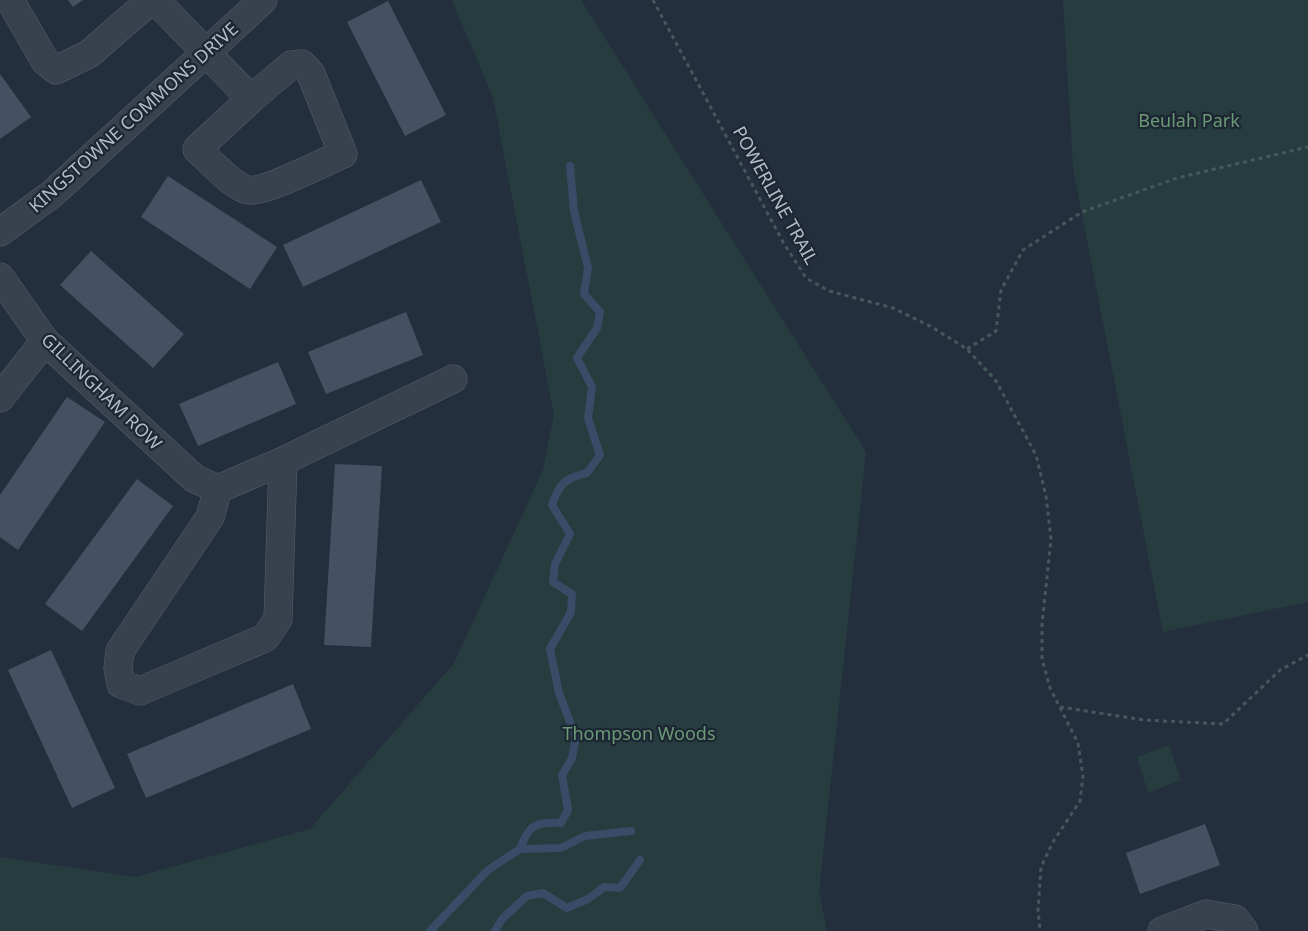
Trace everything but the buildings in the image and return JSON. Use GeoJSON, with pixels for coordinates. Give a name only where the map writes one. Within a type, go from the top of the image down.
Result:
{"type":"FeatureCollection","features":[{"type":"Feature","properties":{"kind":"street"},"geometry":{"type":"LineString","coordinates":[[10,0],[46,61],[56,70],[89,54],[151,0]]}},
{"type":"Feature","properties":{"kind":"street"},"geometry":{"type":"LineString","coordinates":[[155,0],[251,99]]}},
{"type":"Feature","properties":{"kind":"street","name":"KINGSTOWNE COMMONS DRIVE"},"geometry":{"type":"LineString","coordinates":[[0,232],[52,194],[263,0]]}},
{"type":"Feature","properties":{"kind":"street"},"geometry":{"type":"LineString","coordinates":[[302,64],[311,74],[344,154],[264,188],[249,190],[235,183],[197,149],[251,99],[291,65],[302,64]]}},
{"type":"Feature","properties":{"kind":"street","name":"GILLINGHAM ROW"},"geometry":{"type":"LineString","coordinates":[[0,277],[45,340],[195,479],[218,489]]}},
{"type":"Feature","properties":{"kind":"street"},"geometry":{"type":"LineString","coordinates":[[0,398],[45,340]]}},
{"type":"Feature","properties":{"kind":"street"},"geometry":{"type":"LineString","coordinates":[[283,461],[278,619],[265,638],[140,690],[121,684],[118,668],[120,651],[210,517],[218,489],[283,461],[453,379]]}},
{"type":"Feature","properties":{"kind":"street"},"geometry":{"type":"LineString","coordinates":[[1162,931],[1206,914],[1235,919],[1244,931]]}},
{"type":"Feature","properties":{"kind":"path","name":"POWERLINE TRAIL"},"geometry":{"type":"LineString","coordinates":[[653,0],[783,242],[806,278],[828,290],[893,308],[930,326],[967,349],[996,382],[1036,455],[1046,496],[1051,539],[1042,624],[1042,659],[1050,688],[1078,743],[1083,776],[1080,801],[1054,842],[1042,867],[1038,910],[1040,931]]}},
{"type":"Feature","properties":{"kind":"path"},"geometry":{"type":"LineString","coordinates":[[967,349],[996,331],[1001,290],[1023,250],[1082,212],[1177,178],[1308,147]]}},
{"type":"Feature","properties":{"kind":"path"},"geometry":{"type":"LineString","coordinates":[[1059,706],[1144,720],[1222,724],[1280,670],[1308,655]]}},
{"type":"Feature","properties":{"kind":"green space","name":"Thompson Woods"},"geometry":{"type":"Polygon","coordinates":[[[452,0],[581,0],[866,452],[819,892],[827,931],[0,931],[0,857],[135,877],[310,829],[454,663],[543,470],[554,415],[493,98],[452,0]]]}},
{"type":"Feature","properties":{"kind":"green space","name":"Beulah Park"},"geometry":{"type":"Polygon","coordinates":[[[1063,0],[1308,0],[1308,602],[1163,632],[1073,168],[1063,0]]]}},
{"type":"Feature","properties":{"kind":"green space"},"geometry":{"type":"Polygon","coordinates":[[[1169,745],[1181,780],[1148,793],[1137,757],[1169,745]]]}},
{"type":"Feature","properties":{"kind":"waterway"},"geometry":{"type":"LineString","coordinates":[[520,849],[527,834],[534,826],[545,823],[561,823],[568,810],[562,775],[572,758],[576,738],[559,693],[550,649],[571,612],[572,594],[553,582],[555,564],[570,534],[552,505],[560,487],[573,477],[587,473],[600,455],[588,418],[592,387],[577,358],[597,328],[600,312],[584,294],[588,268],[574,211],[570,166]]}},
{"type":"Feature","properties":{"kind":"waterway"},"geometry":{"type":"LineString","coordinates":[[430,931],[488,870],[520,849],[561,848],[585,836],[631,831]]}},
{"type":"Feature","properties":{"kind":"waterway"},"geometry":{"type":"LineString","coordinates":[[495,931],[502,919],[527,896],[543,893],[567,908],[588,899],[604,887],[620,888],[640,860]]}}]}
